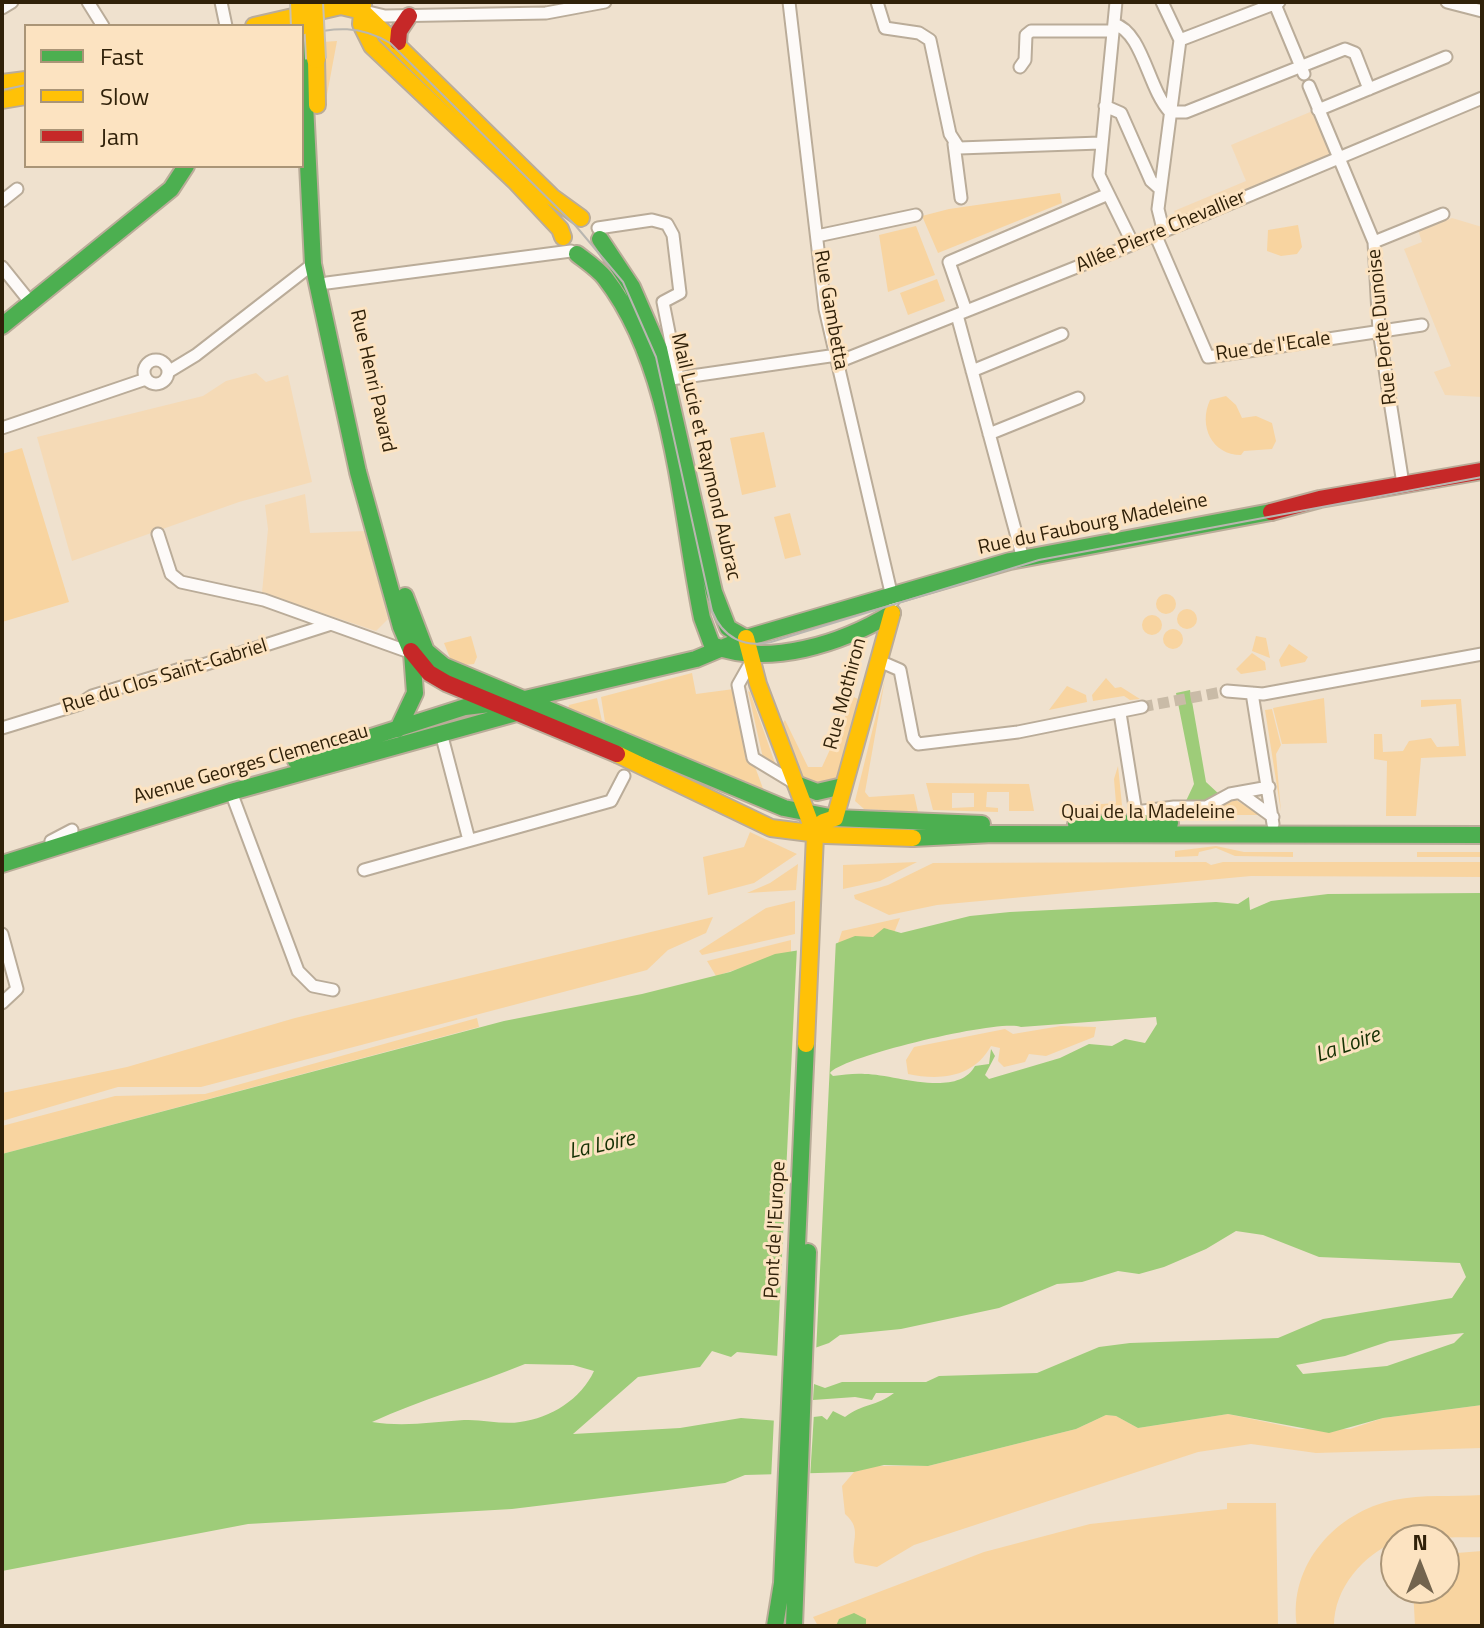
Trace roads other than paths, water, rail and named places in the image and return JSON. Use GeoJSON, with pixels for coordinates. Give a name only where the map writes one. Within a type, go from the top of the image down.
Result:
{"type":"FeatureCollection","features":[{"type":"Feature","properties":{"kind":"main road"},"geometry":{"type":"LineString","coordinates":[[300,2],[301,24]]}},
{"type":"Feature","properties":{"kind":"main road","name":"Rue Henri Pavard"},"geometry":{"type":"LineString","coordinates":[[313,2],[309,59],[313,264],[344,414],[398,618],[412,653],[429,673],[515,704]]}},
{"type":"Feature","properties":{"kind":"main road"},"geometry":{"type":"LineString","coordinates":[[263,24],[341,6],[363,6],[575,214],[599,233],[594,250],[569,246],[570,222],[575,214]]}},
{"type":"Feature","properties":{"kind":"main road","name":"Mail Lucie et Raymond Aubrac"},"geometry":{"type":"LineString","coordinates":[[363,6],[361,24],[372,46],[515,181],[560,229],[569,246],[589,260],[616,288],[648,360],[707,634],[712,645],[720,650]]}},
{"type":"Feature","properties":{"kind":"main road"},"geometry":{"type":"LineString","coordinates":[[398,42],[399,31],[409,16]]}},
{"type":"Feature","properties":{"kind":"main road","name":"Rue Henri Pavard"},"geometry":{"type":"LineString","coordinates":[[309,59],[327,283],[369,468],[413,624],[426,651],[444,666],[515,704]]}},
{"type":"Feature","properties":{"kind":"main road"},"geometry":{"type":"LineString","coordinates":[[2,83],[24,80]]}},
{"type":"Feature","properties":{"kind":"main road"},"geometry":{"type":"LineString","coordinates":[[2,100],[24,96]]}},
{"type":"Feature","properties":{"kind":"main road"},"geometry":{"type":"LineString","coordinates":[[2,326],[171,189],[185,168]]}},
{"type":"Feature","properties":{"kind":"main road","name":"Mail Lucie et Raymond Aubrac"},"geometry":{"type":"LineString","coordinates":[[599,233],[641,304],[672,379],[714,592],[728,628],[749,652]]}},
{"type":"Feature","properties":{"kind":"main road","name":"Rue du Faubourg Madeleine"},"geometry":{"type":"LineString","coordinates":[[749,652],[769,656],[880,622],[892,605],[1023,559],[1482,471]]}},
{"type":"Feature","properties":{"kind":"main road","name":"Rue Mothiron"},"geometry":{"type":"LineString","coordinates":[[819,837],[843,786],[892,605]]}},
{"type":"Feature","properties":{"kind":"main road"},"geometry":{"type":"LineString","coordinates":[[382,749],[394,741],[515,704],[685,662],[720,650],[749,652],[796,784],[819,837],[794,1626]]}},
{"type":"Feature","properties":{"kind":"main road"},"geometry":{"type":"LineString","coordinates":[[398,730],[414,708],[416,679],[412,653]]}},
{"type":"Feature","properties":{"kind":"main road"},"geometry":{"type":"LineString","coordinates":[[515,704],[771,828],[819,837],[834,826],[925,829],[970,824]]}},
{"type":"Feature","properties":{"kind":"main road"},"geometry":{"type":"LineString","coordinates":[[515,704],[761,799],[819,837]]}},
{"type":"Feature","properties":{"kind":"main road","name":"Avenue Georges Clemenceau"},"geometry":{"type":"LineString","coordinates":[[2,854],[465,707],[515,704]]}},
{"type":"Feature","properties":{"kind":"main road","name":"Avenue Georges Clemenceau"},"geometry":{"type":"LineString","coordinates":[[2,864],[231,792],[436,734],[515,704]]}},
{"type":"Feature","properties":{"kind":"main road"},"geometry":{"type":"LineString","coordinates":[[667,778],[710,789],[819,837]]}},
{"type":"Feature","properties":{"kind":"main road"},"geometry":{"type":"LineString","coordinates":[[796,784],[817,792],[843,786]]}},
{"type":"Feature","properties":{"kind":"main road","name":"Quai de la Madeleine"},"geometry":{"type":"LineString","coordinates":[[819,837],[854,819],[970,824],[1136,818],[1482,825]]}},
{"type":"Feature","properties":{"kind":"main road"},"geometry":{"type":"LineString","coordinates":[[1152,835],[1165,829],[1267,829],[1273,820]]}},
{"type":"Feature","properties":{"kind":"main road","name":"Quai de la Madeleine"},"geometry":{"type":"LineString","coordinates":[[819,837],[1482,835]]}},
{"type":"Feature","properties":{"kind":"main road","name":"Pont de l'Europe"},"geometry":{"type":"LineString","coordinates":[[775,1626],[782,1583],[819,837]]}},
{"type":"Feature","properties":{"kind":"street"},"geometry":{"type":"LineString","coordinates":[[2,8],[12,2]]}},
{"type":"Feature","properties":{"kind":"street"},"geometry":{"type":"LineString","coordinates":[[221,2],[226,24]]}},
{"type":"Feature","properties":{"kind":"street"},"geometry":{"type":"LineString","coordinates":[[363,6],[409,16],[546,13],[605,2]]}},
{"type":"Feature","properties":{"kind":"street","name":"Rue Gambetta"},"geometry":{"type":"LineString","coordinates":[[789,2],[825,309],[892,605]]}},
{"type":"Feature","properties":{"kind":"street"},"geometry":{"type":"LineString","coordinates":[[877,2],[885,28],[919,33],[930,40],[954,144],[961,198]]}},
{"type":"Feature","properties":{"kind":"street"},"geometry":{"type":"LineString","coordinates":[[1116,2],[1099,175],[1106,195],[1133,244]]}},
{"type":"Feature","properties":{"kind":"street"},"geometry":{"type":"LineString","coordinates":[[1159,232],[1160,189],[1180,40],[1162,2]]}},
{"type":"Feature","properties":{"kind":"street"},"geometry":{"type":"LineString","coordinates":[[1447,2],[1482,11]]}},
{"type":"Feature","properties":{"kind":"street"},"geometry":{"type":"LineString","coordinates":[[1180,40],[1276,3],[1302,70]]}},
{"type":"Feature","properties":{"kind":"street"},"geometry":{"type":"LineString","coordinates":[[94,4],[102,24]]}},
{"type":"Feature","properties":{"kind":"street"},"geometry":{"type":"LineString","coordinates":[[1020,67],[1025,60],[1026,35],[1031,31],[1114,28],[1132,34],[1158,98],[1170,112],[1186,112],[1302,70],[1341,50],[1353,51],[1369,89]]}},
{"type":"Feature","properties":{"kind":"street"},"geometry":{"type":"LineString","coordinates":[[1318,110],[1446,57]]}},
{"type":"Feature","properties":{"kind":"street","name":"Rue Porte Dunoise"},"geometry":{"type":"LineString","coordinates":[[1309,86],[1374,242],[1379,331],[1403,484]]}},
{"type":"Feature","properties":{"kind":"street","name":"Allée Pierre Chevallier"},"geometry":{"type":"LineString","coordinates":[[672,379],[838,358],[962,313],[1133,244],[1482,98]]}},
{"type":"Feature","properties":{"kind":"street"},"geometry":{"type":"LineString","coordinates":[[1105,106],[1121,113],[1151,181],[1160,189]]}},
{"type":"Feature","properties":{"kind":"street"},"geometry":{"type":"LineString","coordinates":[[954,144],[976,150],[1100,143]]}},
{"type":"Feature","properties":{"kind":"street"},"geometry":{"type":"LineString","coordinates":[[2,201],[17,189]]}},
{"type":"Feature","properties":{"kind":"street"},"geometry":{"type":"LineString","coordinates":[[1023,559],[972,371],[949,262],[1106,195]]}},
{"type":"Feature","properties":{"kind":"street"},"geometry":{"type":"LineString","coordinates":[[1374,242],[1443,214]]}},
{"type":"Feature","properties":{"kind":"street"},"geometry":{"type":"LineString","coordinates":[[817,236],[916,215]]}},
{"type":"Feature","properties":{"kind":"street"},"geometry":{"type":"LineString","coordinates":[[599,233],[652,220],[667,224],[673,235],[680,293],[663,302],[672,379]]}},
{"type":"Feature","properties":{"kind":"street","name":"Rue de l'Ecale"},"geometry":{"type":"LineString","coordinates":[[1159,232],[1208,357],[1422,325]]}},
{"type":"Feature","properties":{"kind":"street"},"geometry":{"type":"LineString","coordinates":[[327,283],[540,253],[569,246]]}},
{"type":"Feature","properties":{"kind":"street"},"geometry":{"type":"LineString","coordinates":[[2,428],[146,379],[159,384],[168,372],[196,355],[313,264]]}},
{"type":"Feature","properties":{"kind":"street"},"geometry":{"type":"LineString","coordinates":[[2,267],[31,303]]}},
{"type":"Feature","properties":{"kind":"street"},"geometry":{"type":"LineString","coordinates":[[972,371],[1062,334]]}},
{"type":"Feature","properties":{"kind":"street"},"geometry":{"type":"LineString","coordinates":[[989,434],[1078,398]]}},
{"type":"Feature","properties":{"kind":"street"},"geometry":{"type":"LineString","coordinates":[[158,534],[171,574],[181,582],[264,600],[412,653]]}},
{"type":"Feature","properties":{"kind":"street"},"geometry":{"type":"LineString","coordinates":[[375,639],[391,634],[398,618]]}},
{"type":"Feature","properties":{"kind":"street","name":"Rue du Clos Saint-Gabriel"},"geometry":{"type":"LineString","coordinates":[[2,728],[80,704],[92,696],[328,625]]}},
{"type":"Feature","properties":{"kind":"street"},"geometry":{"type":"LineString","coordinates":[[749,652],[738,685],[753,758],[796,784]]}},
{"type":"Feature","properties":{"kind":"street"},"geometry":{"type":"LineString","coordinates":[[1227,691],[1263,694],[1482,654]]}},
{"type":"Feature","properties":{"kind":"street"},"geometry":{"type":"LineString","coordinates":[[877,660],[900,670],[913,738],[918,744],[1142,707]]}},
{"type":"Feature","properties":{"kind":"street"},"geometry":{"type":"LineString","coordinates":[[1252,693],[1273,820]]}},
{"type":"Feature","properties":{"kind":"street"},"geometry":{"type":"LineString","coordinates":[[1120,713],[1136,818],[1152,835]]}},
{"type":"Feature","properties":{"kind":"street"},"geometry":{"type":"LineString","coordinates":[[436,734],[469,840]]}},
{"type":"Feature","properties":{"kind":"street"},"geometry":{"type":"LineString","coordinates":[[364,870],[611,801],[624,776]]}},
{"type":"Feature","properties":{"kind":"street"},"geometry":{"type":"LineString","coordinates":[[1136,818],[1174,807],[1206,807],[1240,793],[1269,787]]}},
{"type":"Feature","properties":{"kind":"street"},"geometry":{"type":"LineString","coordinates":[[231,792],[298,971],[314,987],[333,990]]}},
{"type":"Feature","properties":{"kind":"street"},"geometry":{"type":"LineString","coordinates":[[1240,793],[1273,820]]}},
{"type":"Feature","properties":{"kind":"street"},"geometry":{"type":"LineString","coordinates":[[2,934],[17,989],[2,1003]]}},
{"type":"Feature","properties":{"kind":"water"},"geometry":{"type":"Polygon","coordinates":[[[1190,690],[1206,782],[1220,795],[1211,800],[1186,801],[1194,784],[1176,693],[1190,690]]]}},
{"type":"Feature","properties":{"kind":"water","name":"La Loire"},"geometry":{"type":"Polygon","coordinates":[[[1482,893],[1482,1405],[1383,1418],[1329,1433],[1228,1414],[1138,1428],[1116,1416],[1106,1415],[1076,1429],[928,1466],[884,1465],[854,1472],[745,1475],[725,1483],[512,1509],[248,1524],[2,1571],[2,1154],[504,1021],[642,994],[730,972],[775,954],[832,945],[855,936],[873,937],[884,928],[901,933],[970,916],[1216,902],[1238,904],[1249,897],[1250,910],[1271,901],[1328,894],[1482,893]],[[1156,1017],[954,1033],[861,1058],[830,1073],[833,1076],[877,1075],[924,1082],[954,1081],[966,1076],[975,1066],[989,1064],[991,1049],[995,1056],[985,1075],[989,1079],[1060,1058],[1089,1044],[1112,1046],[1125,1039],[1145,1043],[1157,1024],[1156,1017]],[[1236,1231],[1206,1249],[1139,1274],[1118,1271],[1082,1282],[1057,1284],[999,1308],[901,1329],[840,1335],[829,1343],[789,1357],[737,1352],[731,1357],[712,1351],[700,1367],[638,1377],[573,1434],[680,1428],[741,1418],[779,1421],[822,1416],[827,1420],[833,1411],[845,1417],[894,1393],[876,1393],[872,1400],[855,1397],[813,1400],[814,1384],[825,1388],[842,1382],[926,1382],[939,1376],[1037,1373],[1099,1347],[1130,1343],[1278,1338],[1323,1319],[1452,1298],[1466,1277],[1460,1263],[1319,1257],[1263,1235],[1236,1231]],[[1464,1333],[1390,1341],[1345,1356],[1296,1365],[1303,1374],[1387,1366],[1454,1343],[1464,1333]],[[525,1364],[372,1422],[407,1424],[471,1420],[513,1423],[532,1420],[564,1406],[581,1390],[594,1371],[573,1365],[525,1364]]]}},
{"type":"Feature","properties":{"kind":"water"},"geometry":{"type":"Polygon","coordinates":[[[854,1613],[866,1619],[866,1626],[836,1626],[839,1619],[854,1613]]]}},
{"type":"Feature","properties":{"kind":"tunnel"},"geometry":{"type":"LineString","coordinates":[[1142,707],[1227,691]]}},
{"type":"Feature","properties":{"kind":"tram line"},"geometry":{"type":"LineString","coordinates":[[304,35],[325,30],[358,30],[390,43],[575,225],[623,282],[656,357],[712,611],[722,628],[743,642],[771,642],[1039,560],[1482,477]]}},
{"type":"Feature","properties":{"kind":"tram line"},"geometry":{"type":"LineString","coordinates":[[2,90],[24,85]]}}]}
